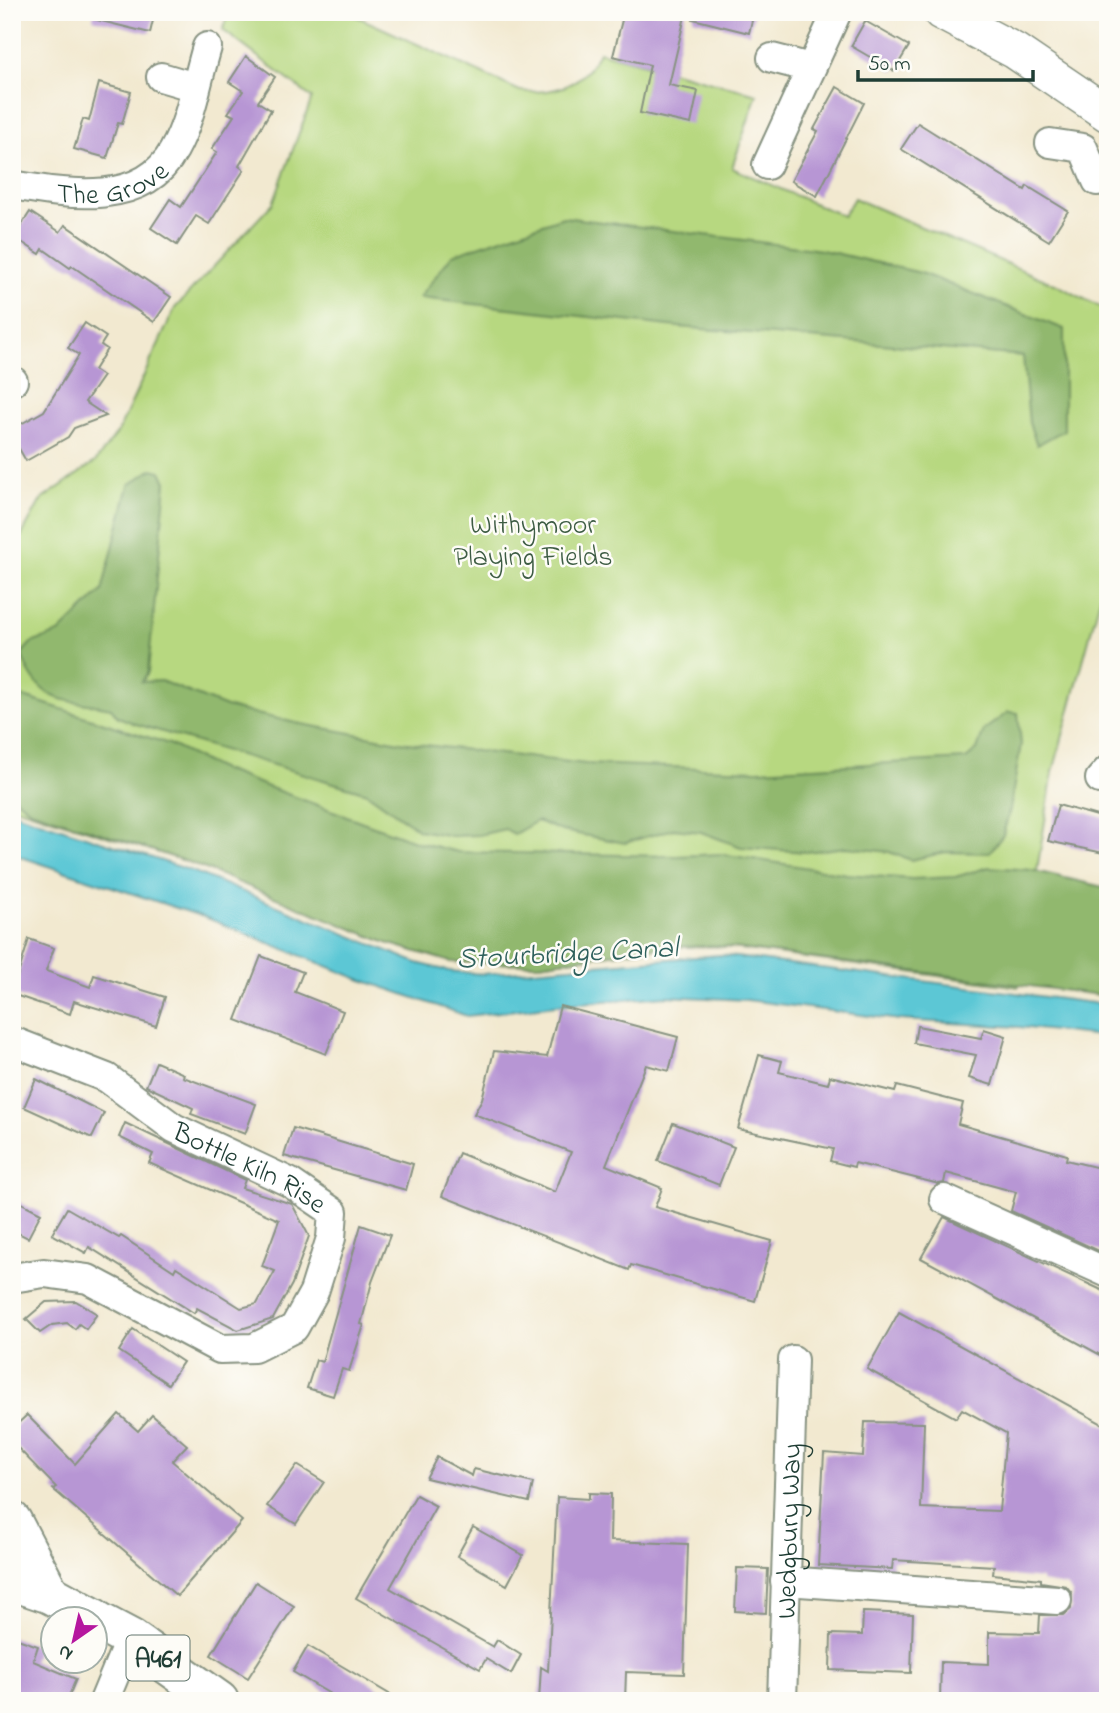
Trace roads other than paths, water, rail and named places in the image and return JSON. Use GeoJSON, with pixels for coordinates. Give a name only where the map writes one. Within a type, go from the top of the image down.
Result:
{"type":"FeatureCollection","features":[{"type":"Feature","properties":{"kind":"main road"},"geometry":{"type":"LineString","coordinates":[[12,1521],[50,1594]]}},
{"type":"Feature","properties":{"kind":"main road","name":"A461"},"geometry":{"type":"LineString","coordinates":[[12,1581],[50,1594],[68,1604]]}},
{"type":"Feature","properties":{"kind":"main road","name":"A461"},"geometry":{"type":"LineString","coordinates":[[108,1626],[130,1638],[219,1701]]}},
{"type":"Feature","properties":{"kind":"street"},"geometry":{"type":"LineString","coordinates":[[767,166],[837,12]]}},
{"type":"Feature","properties":{"kind":"street"},"geometry":{"type":"LineString","coordinates":[[948,13],[1015,51],[1108,115],[1083,148]]}},
{"type":"Feature","properties":{"kind":"street","name":"The Grove"},"geometry":{"type":"LineString","coordinates":[[12,185],[79,194],[108,192],[150,178],[166,163],[176,148],[207,47]]}},
{"type":"Feature","properties":{"kind":"street"},"geometry":{"type":"LineString","coordinates":[[772,58],[811,68]]}},
{"type":"Feature","properties":{"kind":"street"},"geometry":{"type":"LineString","coordinates":[[162,77],[195,88]]}},
{"type":"Feature","properties":{"kind":"street"},"geometry":{"type":"LineString","coordinates":[[1050,143],[1083,148]]}},
{"type":"Feature","properties":{"kind":"street"},"geometry":{"type":"LineString","coordinates":[[1083,148],[1097,181]]}},
{"type":"Feature","properties":{"kind":"street","name":"Bottle Kiln Rise"},"geometry":{"type":"LineString","coordinates":[[12,1041],[107,1077],[174,1128],[289,1182],[333,1212],[331,1238],[314,1292],[295,1328],[254,1348],[220,1349],[88,1279],[44,1273],[12,1278]]}},
{"type":"Feature","properties":{"kind":"street"},"geometry":{"type":"LineString","coordinates":[[944,1199],[1108,1273]]}},
{"type":"Feature","properties":{"kind":"street","name":"Wedgbury Way"},"geometry":{"type":"LineString","coordinates":[[782,1701],[793,1360]]}},
{"type":"Feature","properties":{"kind":"street"},"geometry":{"type":"LineString","coordinates":[[785,1581],[1057,1600]]}},
{"type":"Feature","properties":{"kind":"street"},"geometry":{"type":"LineString","coordinates":[[104,1701],[130,1638]]}},
{"type":"Feature","properties":{"kind":"water"},"geometry":{"type":"Polygon","coordinates":[[[12,812],[192,871],[417,963],[449,971],[482,974],[720,955],[1108,1005],[1108,1037],[1019,1027],[900,1020],[747,1000],[666,996],[555,1005],[467,1016],[359,979],[207,918],[12,854],[12,812]]]}},
{"type":"Feature","properties":{"kind":"park label","name":"Withymoor Playing Fields"},"geometry":{"type":"Point","coordinates":[533,539]}},
{"type":"Feature","properties":{"kind":"water label","name":"Stourbridge Canal"},"geometry":{"type":"Point","coordinates":[567,952]}}]}
